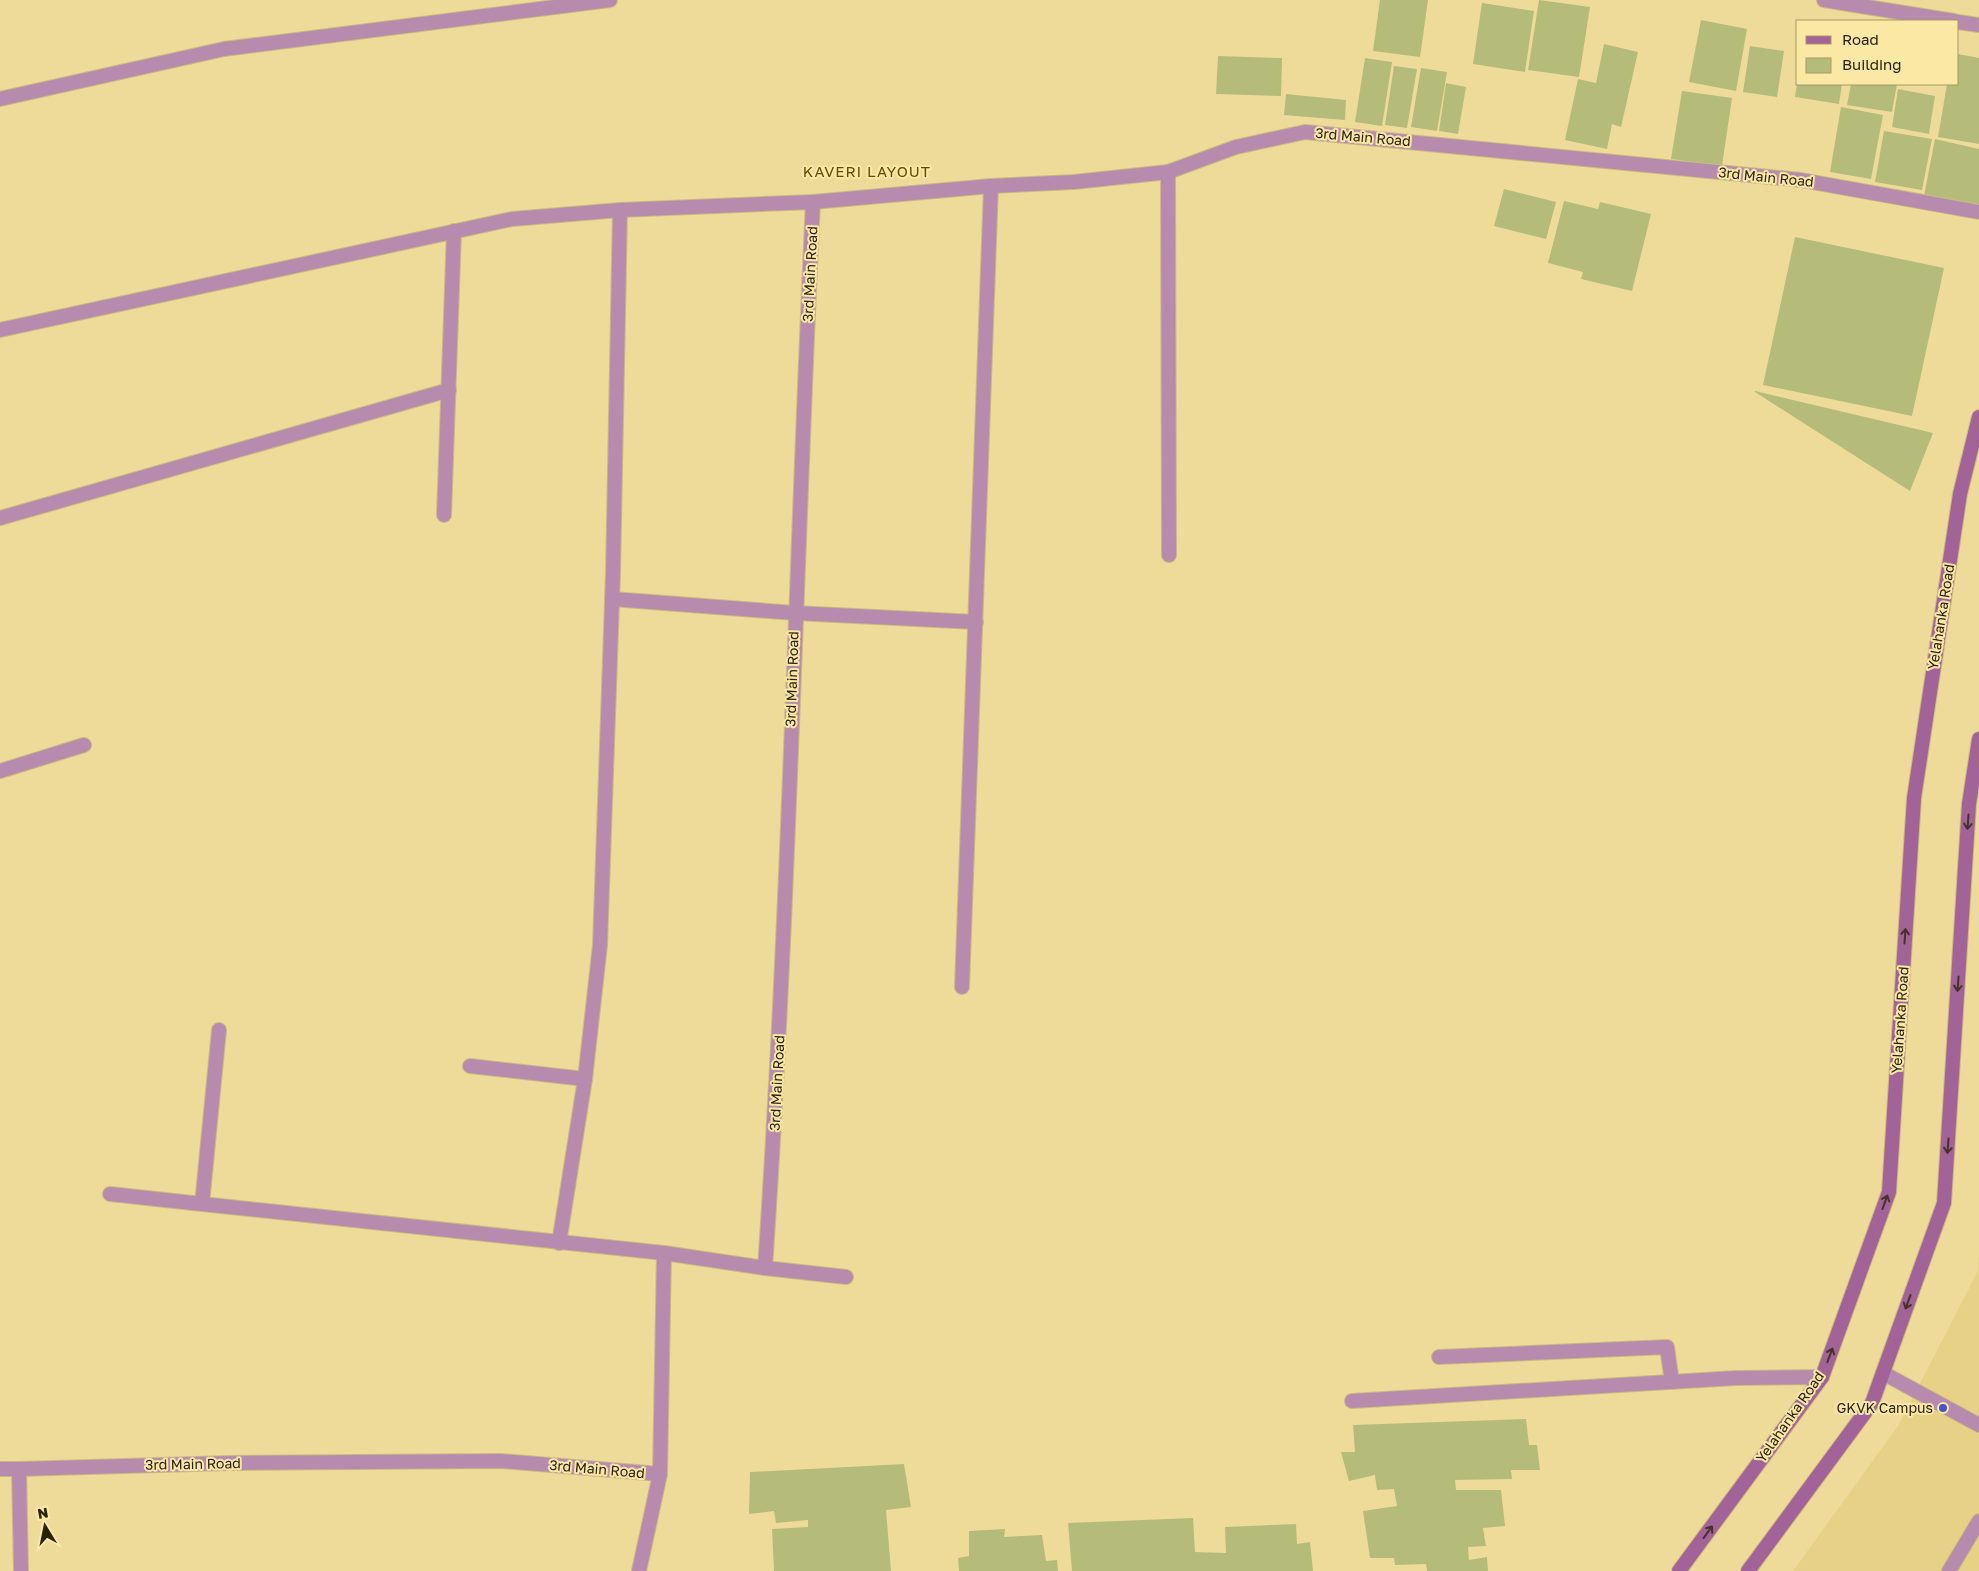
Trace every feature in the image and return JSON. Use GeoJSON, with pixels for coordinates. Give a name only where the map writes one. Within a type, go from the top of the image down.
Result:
{"type":"FeatureCollection","features":[{"type":"Feature","properties":{"kind":"main road","name":"Yelahanka Road"},"geometry":{"type":"LineString","coordinates":[[1679,1571],[1822,1377],[1889,1192],[1914,798],[1960,494],[1979,417]]}},
{"type":"Feature","properties":{"kind":"main road"},"geometry":{"type":"LineString","coordinates":[[1748,1571],[1872,1403],[1944,1203],[1969,804],[1979,739]]}},
{"type":"Feature","properties":{"kind":"street"},"geometry":{"type":"LineString","coordinates":[[0,99],[224,49],[610,0]]}},
{"type":"Feature","properties":{"kind":"street"},"geometry":{"type":"LineString","coordinates":[[1824,0],[1944,20]]}},
{"type":"Feature","properties":{"kind":"street"},"geometry":{"type":"LineString","coordinates":[[1959,22],[1979,25]]}},
{"type":"Feature","properties":{"kind":"street","name":"3rd Main Road"},"geometry":{"type":"LineString","coordinates":[[765,1268],[777,1092],[813,202],[991,186],[1074,182],[1168,172],[1236,147],[1305,132],[1801,180],[1979,212]]}},
{"type":"Feature","properties":{"kind":"street"},"geometry":{"type":"LineString","coordinates":[[1168,172],[1168,556]]}},
{"type":"Feature","properties":{"kind":"street"},"geometry":{"type":"LineString","coordinates":[[962,988],[991,186]]}},
{"type":"Feature","properties":{"kind":"street"},"geometry":{"type":"LineString","coordinates":[[0,330],[512,219],[620,210],[813,202]]}},
{"type":"Feature","properties":{"kind":"street"},"geometry":{"type":"LineString","coordinates":[[559,1243],[585,1079],[600,945],[612,599],[620,210]]}},
{"type":"Feature","properties":{"kind":"street"},"geometry":{"type":"LineString","coordinates":[[444,515],[454,231]]}},
{"type":"Feature","properties":{"kind":"street"},"geometry":{"type":"LineString","coordinates":[[0,518],[449,390]]}},
{"type":"Feature","properties":{"kind":"street"},"geometry":{"type":"LineString","coordinates":[[612,599],[795,613],[976,622]]}},
{"type":"Feature","properties":{"kind":"street"},"geometry":{"type":"LineString","coordinates":[[0,771],[84,745]]}},
{"type":"Feature","properties":{"kind":"street"},"geometry":{"type":"LineString","coordinates":[[202,1204],[219,1030]]}},
{"type":"Feature","properties":{"kind":"street"},"geometry":{"type":"LineString","coordinates":[[470,1066],[585,1079]]}},
{"type":"Feature","properties":{"kind":"street"},"geometry":{"type":"LineString","coordinates":[[110,1194],[664,1254],[765,1268],[846,1276]]}},
{"type":"Feature","properties":{"kind":"street","name":"3rd Main Road"},"geometry":{"type":"LineString","coordinates":[[0,1469],[230,1463],[501,1461],[660,1474],[664,1254]]}},
{"type":"Feature","properties":{"kind":"street"},"geometry":{"type":"LineString","coordinates":[[1439,1357],[1667,1347],[1672,1382]]}},
{"type":"Feature","properties":{"kind":"street"},"geometry":{"type":"LineString","coordinates":[[1883,1373],[1979,1425]]}},
{"type":"Feature","properties":{"kind":"street"},"geometry":{"type":"LineString","coordinates":[[1352,1401],[1672,1382],[1822,1377]]}},
{"type":"Feature","properties":{"kind":"street"},"geometry":{"type":"LineString","coordinates":[[19,1469],[21,1571]]}},
{"type":"Feature","properties":{"kind":"street"},"geometry":{"type":"LineString","coordinates":[[639,1571],[660,1474]]}},
{"type":"Feature","properties":{"kind":"street"},"geometry":{"type":"LineString","coordinates":[[1949,1571],[1979,1521]]}},
{"type":"Feature","properties":{"kind":"shaded area","name":"GKVK Campus"},"geometry":{"type":"Polygon","coordinates":[[[1979,1250],[1979,1571],[1793,1571],[1898,1426],[1978,1271],[1979,1250]]]}},
{"type":"Feature","properties":{"kind":"building"},"geometry":{"type":"Polygon","coordinates":[[[1380,0],[1428,0],[1420,57],[1373,51],[1380,0]]]}},
{"type":"Feature","properties":{"kind":"building"},"geometry":{"type":"Polygon","coordinates":[[[1539,0],[1590,7],[1579,77],[1528,70],[1539,0]]]}},
{"type":"Feature","properties":{"kind":"building"},"geometry":{"type":"Polygon","coordinates":[[[1482,3],[1534,11],[1525,72],[1473,64],[1482,3]]]}},
{"type":"Feature","properties":{"kind":"building"},"geometry":{"type":"Polygon","coordinates":[[[1701,20],[1747,29],[1736,91],[1689,82],[1701,20]]]}},
{"type":"Feature","properties":{"kind":"building"},"geometry":{"type":"Polygon","coordinates":[[[1604,44],[1638,52],[1621,127],[1612,124],[1607,149],[1565,140],[1578,79],[1596,83],[1604,44]]]}},
{"type":"Feature","properties":{"kind":"building"},"geometry":{"type":"Polygon","coordinates":[[[1750,46],[1784,51],[1777,97],[1743,92],[1750,46]]]}},
{"type":"Feature","properties":{"kind":"building"},"geometry":{"type":"Polygon","coordinates":[[[1959,54],[1979,58],[1979,144],[1938,137],[1947,85],[1959,85],[1959,54]]]}},
{"type":"Feature","properties":{"kind":"building"},"geometry":{"type":"Polygon","coordinates":[[[1218,56],[1282,58],[1281,96],[1216,94],[1218,56]]]}},
{"type":"Feature","properties":{"kind":"building"},"geometry":{"type":"Polygon","coordinates":[[[1365,58],[1392,62],[1382,126],[1355,122],[1365,58]]]}},
{"type":"Feature","properties":{"kind":"building"},"geometry":{"type":"Polygon","coordinates":[[[1394,66],[1417,69],[1407,128],[1385,125],[1394,66]]]}},
{"type":"Feature","properties":{"kind":"building"},"geometry":{"type":"Polygon","coordinates":[[[1421,68],[1447,72],[1437,131],[1411,127],[1421,68]]]}},
{"type":"Feature","properties":{"kind":"building"},"geometry":{"type":"Polygon","coordinates":[[[1446,83],[1466,87],[1458,134],[1439,131],[1446,83]]]}},
{"type":"Feature","properties":{"kind":"building"},"geometry":{"type":"Polygon","coordinates":[[[1797,85],[1842,85],[1839,104],[1795,97],[1797,85]]]}},
{"type":"Feature","properties":{"kind":"building"},"geometry":{"type":"Polygon","coordinates":[[[1851,85],[1897,85],[1892,112],[1847,105],[1851,85]]]}},
{"type":"Feature","properties":{"kind":"building"},"geometry":{"type":"Polygon","coordinates":[[[1898,89],[1935,96],[1929,134],[1892,127],[1898,89]]]}},
{"type":"Feature","properties":{"kind":"building"},"geometry":{"type":"Polygon","coordinates":[[[1682,91],[1732,98],[1722,166],[1671,159],[1682,91]]]}},
{"type":"Feature","properties":{"kind":"building"},"geometry":{"type":"Polygon","coordinates":[[[1286,94],[1346,100],[1345,120],[1284,115],[1286,94]]]}},
{"type":"Feature","properties":{"kind":"building"},"geometry":{"type":"Polygon","coordinates":[[[1841,107],[1883,115],[1871,179],[1830,172],[1841,107]]]}},
{"type":"Feature","properties":{"kind":"building"},"geometry":{"type":"Polygon","coordinates":[[[1884,131],[1932,139],[1922,190],[1875,182],[1884,131]]]}},
{"type":"Feature","properties":{"kind":"building"},"geometry":{"type":"Polygon","coordinates":[[[1935,139],[1979,149],[1979,205],[1924,196],[1935,139]]]}},
{"type":"Feature","properties":{"kind":"building"},"geometry":{"type":"Polygon","coordinates":[[[1504,189],[1556,202],[1546,239],[1494,226],[1504,189]]]}},
{"type":"Feature","properties":{"kind":"building"},"geometry":{"type":"Polygon","coordinates":[[[1564,201],[1598,209],[1600,202],[1651,214],[1632,291],[1581,279],[1583,272],[1548,263],[1564,201]]]}},
{"type":"Feature","properties":{"kind":"building"},"geometry":{"type":"Polygon","coordinates":[[[1795,237],[1944,268],[1912,416],[1763,385],[1795,237]]]}},
{"type":"Feature","properties":{"kind":"building"},"geometry":{"type":"Polygon","coordinates":[[[1755,392],[1933,433],[1910,491],[1755,392]]]}},
{"type":"Feature","properties":{"kind":"building"},"geometry":{"type":"Polygon","coordinates":[[[1526,1419],[1529,1445],[1537,1445],[1540,1470],[1511,1470],[1512,1479],[1455,1480],[1456,1490],[1501,1490],[1505,1526],[1483,1528],[1486,1546],[1468,1547],[1469,1560],[1487,1557],[1488,1571],[1427,1571],[1426,1564],[1395,1565],[1394,1558],[1370,1558],[1363,1511],[1397,1506],[1394,1489],[1377,1490],[1375,1475],[1349,1481],[1341,1452],[1355,1452],[1353,1425],[1526,1419]]]}},
{"type":"Feature","properties":{"kind":"building"},"geometry":{"type":"Polygon","coordinates":[[[904,1464],[911,1507],[886,1510],[891,1571],[774,1571],[772,1529],[808,1527],[808,1520],[776,1523],[774,1511],[749,1514],[750,1472],[904,1464]]]}},
{"type":"Feature","properties":{"kind":"building"},"geometry":{"type":"Polygon","coordinates":[[[1193,1518],[1195,1552],[1226,1553],[1225,1527],[1296,1524],[1297,1544],[1310,1542],[1313,1571],[1072,1571],[1068,1523],[1193,1518]]]}},
{"type":"Feature","properties":{"kind":"building"},"geometry":{"type":"Polygon","coordinates":[[[1005,1529],[1004,1537],[1042,1535],[1046,1561],[1057,1560],[1058,1571],[959,1571],[958,1558],[969,1556],[969,1531],[1005,1529]]]}},
{"type":"Feature","properties":{"kind":"place","name":"GKVK Campus"},"geometry":{"type":"Point","coordinates":[1943,1408]}},
{"type":"Feature","properties":{"kind":"district","name":"KAVERI LAYOUT"},"geometry":{"type":"Point","coordinates":[867,172]}}]}
